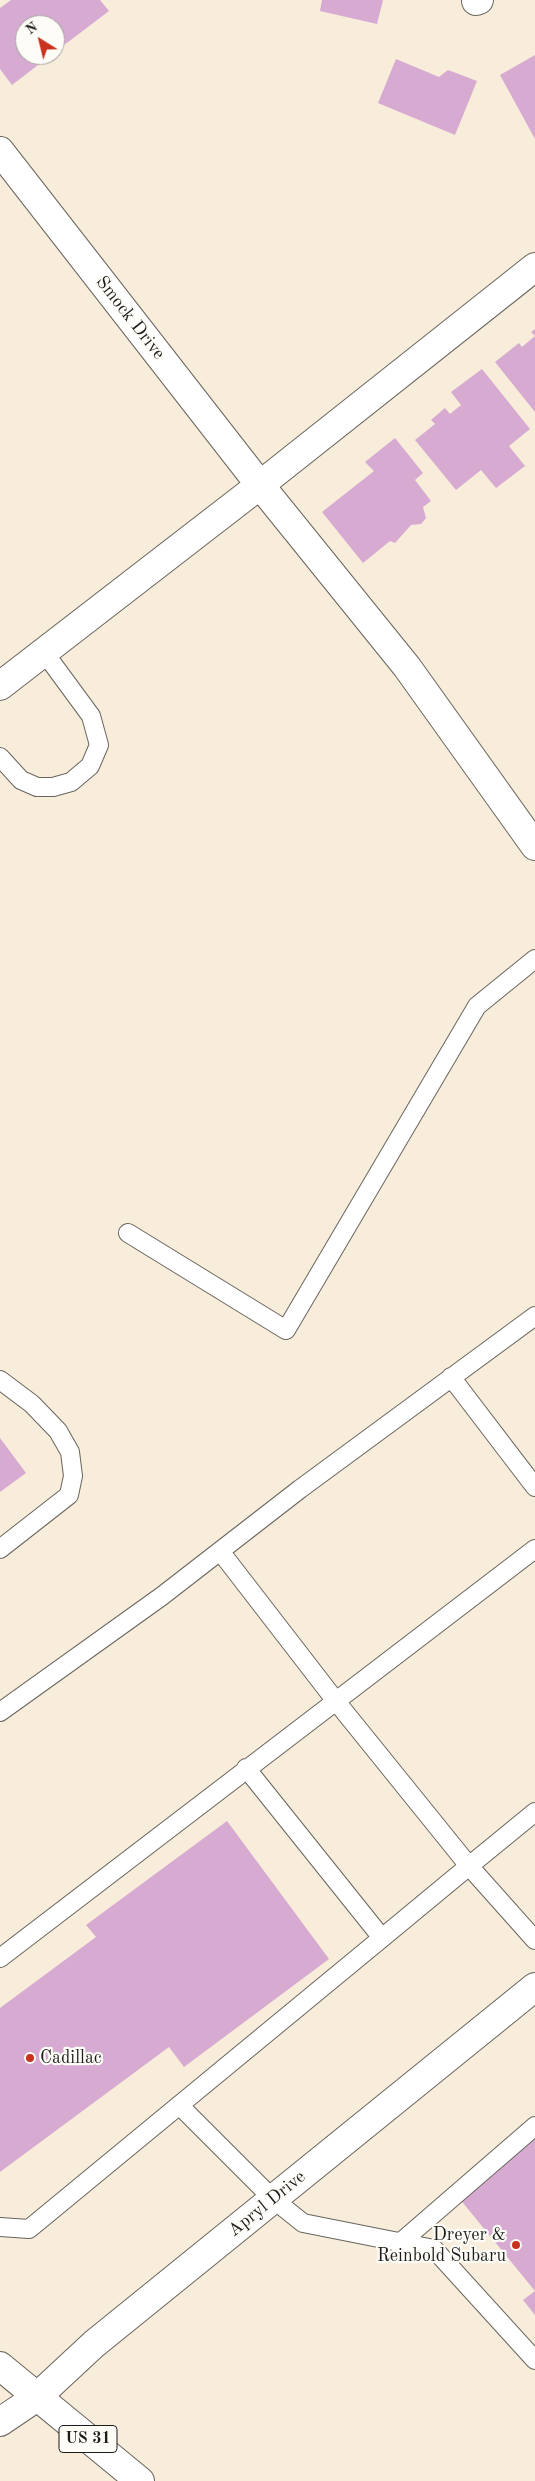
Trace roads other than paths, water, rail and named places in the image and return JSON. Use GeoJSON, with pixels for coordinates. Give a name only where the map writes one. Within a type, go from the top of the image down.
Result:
{"type":"FeatureCollection","features":[{"type":"Feature","properties":{"kind":"street","name":"Smock Drive"},"geometry":{"type":"LineString","coordinates":[[0,151],[260,485],[407,667],[535,846]]}},
{"type":"Feature","properties":{"kind":"street"},"geometry":{"type":"LineString","coordinates":[[0,686],[260,485],[535,267]]}},
{"type":"Feature","properties":{"kind":"street","name":"Apryl Drive"},"geometry":{"type":"LineString","coordinates":[[0,2422],[37,2396],[94,2344],[535,1988]]}},
{"type":"Feature","properties":{"kind":"street","name":"US 31"},"geometry":{"type":"LineString","coordinates":[[0,2366],[140,2481]]}},
{"type":"Feature","properties":{"kind":"lane"},"geometry":{"type":"LineString","coordinates":[[0,757],[21,780],[37,787],[53,787],[71,782],[90,766],[99,745],[91,716],[44,652]]}},
{"type":"Feature","properties":{"kind":"lane"},"geometry":{"type":"LineString","coordinates":[[128,1233],[286,1330],[477,1006],[535,959]]}},
{"type":"Feature","properties":{"kind":"lane"},"geometry":{"type":"LineString","coordinates":[[0,1712],[154,1602],[300,1489],[535,1316]]}},
{"type":"Feature","properties":{"kind":"lane"},"geometry":{"type":"LineString","coordinates":[[452,1377],[535,1487]]}},
{"type":"Feature","properties":{"kind":"lane"},"geometry":{"type":"LineString","coordinates":[[0,1380],[32,1404],[58,1431],[70,1452],[72,1476],[69,1495],[0,1549]]}},
{"type":"Feature","properties":{"kind":"lane"},"geometry":{"type":"LineString","coordinates":[[0,1958],[246,1768],[535,1549]]}},
{"type":"Feature","properties":{"kind":"lane"},"geometry":{"type":"LineString","coordinates":[[220,1551],[335,1700],[470,1866],[535,1940]]}},
{"type":"Feature","properties":{"kind":"lane"},"geometry":{"type":"LineString","coordinates":[[246,1768],[382,1938]]}},
{"type":"Feature","properties":{"kind":"lane"},"geometry":{"type":"LineString","coordinates":[[0,2227],[29,2229],[535,1812]]}},
{"type":"Feature","properties":{"kind":"lane"},"geometry":{"type":"LineString","coordinates":[[179,2104],[273,2199],[303,2223],[434,2249],[535,2360]]}},
{"type":"Feature","properties":{"kind":"lane"},"geometry":{"type":"LineString","coordinates":[[402,2242],[535,2126]]}},
{"type":"Feature","properties":{"kind":"place","name":"Cadillac"},"geometry":{"type":"Point","coordinates":[30,2058]}},
{"type":"Feature","properties":{"kind":"place","name":"Dreyer & Reinbold Subaru"},"geometry":{"type":"Point","coordinates":[516,2245]}}]}
